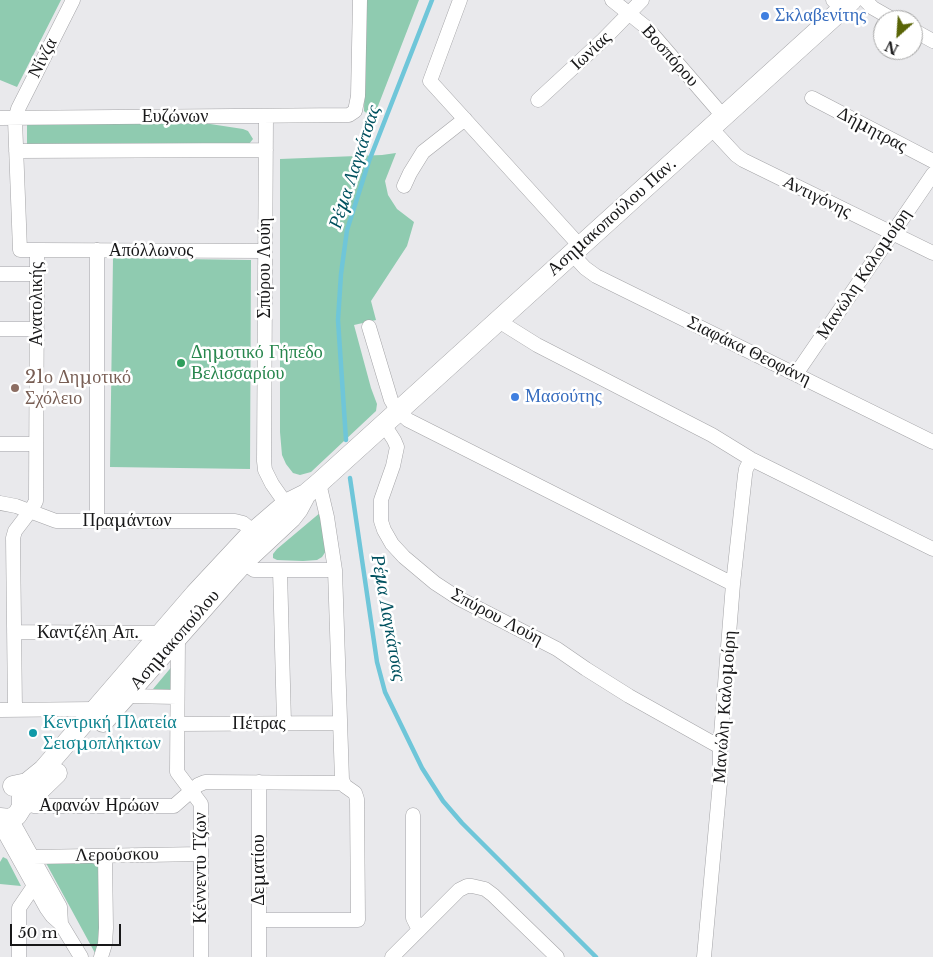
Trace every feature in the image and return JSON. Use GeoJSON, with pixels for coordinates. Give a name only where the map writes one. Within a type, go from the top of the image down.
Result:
{"type":"FeatureCollection","features":[{"type":"Feature","properties":{"kind":"street","name":"Νίνζα"},"geometry":{"type":"LineString","coordinates":[[16,118],[18,109],[72,0]]}},
{"type":"Feature","properties":{"kind":"street","name":"Ευζώνων"},"geometry":{"type":"LineString","coordinates":[[0,118],[350,115],[355,111],[358,102],[360,0]]}},
{"type":"Feature","properties":{"kind":"street","name":"Σιαφάκα Θεοφάνη"},"geometry":{"type":"LineString","coordinates":[[460,0],[430,80],[575,250],[585,268],[596,276],[933,442]]}},
{"type":"Feature","properties":{"kind":"street","name":"Βοσπόρου"},"geometry":{"type":"LineString","coordinates":[[612,0],[659,40],[717,122]]}},
{"type":"Feature","properties":{"kind":"street","name":"Ιωνίας"},"geometry":{"type":"LineString","coordinates":[[538,100],[603,40],[642,0]]}},
{"type":"Feature","properties":{"kind":"street"},"geometry":{"type":"LineString","coordinates":[[865,0],[876,10]]}},
{"type":"Feature","properties":{"kind":"street","name":"Ασημακοπούλου Παν."},"geometry":{"type":"LineString","coordinates":[[384,423],[717,122],[842,3]]}},
{"type":"Feature","properties":{"kind":"street","name":"Δήμητρας"},"geometry":{"type":"LineString","coordinates":[[812,98],[933,161]]}},
{"type":"Feature","properties":{"kind":"street","name":"Σπύρου Λούη"},"geometry":{"type":"LineString","coordinates":[[266,116],[264,461],[272,484],[286,504]]}},
{"type":"Feature","properties":{"kind":"street","name":"Ανατολικής"},"geometry":{"type":"LineString","coordinates":[[15,710],[13,538],[15,531],[36,501],[37,274],[37,250],[20,250],[16,118]]}},
{"type":"Feature","properties":{"kind":"street"},"geometry":{"type":"LineString","coordinates":[[404,186],[410,172],[423,152],[465,119]]}},
{"type":"Feature","properties":{"kind":"street","name":"Αντιγόνης"},"geometry":{"type":"LineString","coordinates":[[717,122],[736,154],[743,160],[933,254]]}},
{"type":"Feature","properties":{"kind":"street"},"geometry":{"type":"LineString","coordinates":[[16,151],[266,150]]}},
{"type":"Feature","properties":{"kind":"street","name":"Μανώλη Καλομοίρη"},"geometry":{"type":"LineString","coordinates":[[796,374],[933,174]]}},
{"type":"Feature","properties":{"kind":"street","name":"Απόλλωνος"},"geometry":{"type":"LineString","coordinates":[[37,250],[265,251]]}},
{"type":"Feature","properties":{"kind":"street"},"geometry":{"type":"LineString","coordinates":[[97,250],[97,522]]}},
{"type":"Feature","properties":{"kind":"street"},"geometry":{"type":"LineString","coordinates":[[0,274],[37,274]]}},
{"type":"Feature","properties":{"kind":"street"},"geometry":{"type":"LineString","coordinates":[[497,320],[537,345],[712,435],[751,459],[933,549]]}},
{"type":"Feature","properties":{"kind":"street","name":"Σπύρου Λούη"},"geometry":{"type":"LineString","coordinates":[[369,327],[388,394],[384,423],[394,440],[396,448],[393,466],[381,500],[381,521],[392,544],[404,557],[435,583],[452,594],[558,649],[620,691],[720,747]]}},
{"type":"Feature","properties":{"kind":"street"},"geometry":{"type":"LineString","coordinates":[[0,329],[36,329]]}},
{"type":"Feature","properties":{"kind":"street"},"geometry":{"type":"LineString","coordinates":[[384,423],[417,424],[733,584]]}},
{"type":"Feature","properties":{"kind":"street","name":"Ασημακοπούλου"},"geometry":{"type":"LineString","coordinates":[[11,819],[44,787],[126,696],[216,570],[254,532],[286,504],[312,488],[384,423]]}},
{"type":"Feature","properties":{"kind":"street"},"geometry":{"type":"LineString","coordinates":[[0,444],[36,444]]}},
{"type":"Feature","properties":{"kind":"street","name":"Μανώλη Καλομοίρη"},"geometry":{"type":"LineString","coordinates":[[704,957],[720,782],[720,747],[733,584],[746,468],[751,459]]}},
{"type":"Feature","properties":{"kind":"street"},"geometry":{"type":"LineString","coordinates":[[259,920],[358,920],[357,799],[343,782],[342,774],[335,570],[327,517],[312,488]]}},
{"type":"Feature","properties":{"kind":"street","name":"Ασημακοπούλου"},"geometry":{"type":"LineString","coordinates":[[6,784],[24,785],[39,774],[96,709],[291,518],[312,488]]}},
{"type":"Feature","properties":{"kind":"street","name":"Πραμάντων"},"geometry":{"type":"LineString","coordinates":[[0,503],[31,510],[56,521],[234,521],[254,532]]}},
{"type":"Feature","properties":{"kind":"street"},"geometry":{"type":"LineString","coordinates":[[244,563],[254,570],[335,570]]}},
{"type":"Feature","properties":{"kind":"street"},"geometry":{"type":"LineString","coordinates":[[280,570],[284,724]]}},
{"type":"Feature","properties":{"kind":"street","name":"Καντζέλη Απ."},"geometry":{"type":"LineString","coordinates":[[14,632],[170,635]]}},
{"type":"Feature","properties":{"kind":"street","name":"Κέννεντυ Τζων"},"geometry":{"type":"LineString","coordinates":[[170,635],[177,697],[177,772],[201,804],[201,957]]}},
{"type":"Feature","properties":{"kind":"street"},"geometry":{"type":"LineString","coordinates":[[126,696],[177,697]]}},
{"type":"Feature","properties":{"kind":"street"},"geometry":{"type":"LineString","coordinates":[[0,710],[96,709]]}},
{"type":"Feature","properties":{"kind":"street","name":"Πέτρας"},"geometry":{"type":"LineString","coordinates":[[177,724],[340,723]]}},
{"type":"Feature","properties":{"kind":"street","name":"Αφανών Ηρώων"},"geometry":{"type":"LineString","coordinates":[[11,819],[34,806],[174,806],[198,785],[205,782],[343,782]]}},
{"type":"Feature","properties":{"kind":"street","name":"Δεματίου"},"geometry":{"type":"LineString","coordinates":[[259,782],[259,957]]}},
{"type":"Feature","properties":{"kind":"street"},"geometry":{"type":"LineString","coordinates":[[6,784],[21,794],[11,819],[34,886],[50,914],[61,924],[81,957]]}},
{"type":"Feature","properties":{"kind":"street"},"geometry":{"type":"LineString","coordinates":[[413,815],[412,918],[419,930]]}},
{"type":"Feature","properties":{"kind":"street"},"geometry":{"type":"LineString","coordinates":[[11,819],[60,907],[61,924]]}},
{"type":"Feature","properties":{"kind":"street","name":"Λερούσκου"},"geometry":{"type":"LineString","coordinates":[[33,857],[201,854]]}},
{"type":"Feature","properties":{"kind":"street"},"geometry":{"type":"LineString","coordinates":[[101,957],[105,944],[106,928],[105,856]]}},
{"type":"Feature","properties":{"kind":"street"},"geometry":{"type":"LineString","coordinates":[[19,957],[19,908],[34,886]]}},
{"type":"Feature","properties":{"kind":"street"},"geometry":{"type":"LineString","coordinates":[[392,957],[459,890],[467,886],[485,889],[493,895],[557,957]]}},
{"type":"Feature","properties":{"kind":"green space"},"geometry":{"type":"Polygon","coordinates":[[[0,0],[61,0],[17,87],[0,80],[0,0]]]}},
{"type":"Feature","properties":{"kind":"green space"},"geometry":{"type":"Polygon","coordinates":[[[366,0],[419,0],[373,119],[364,111],[366,0]]]}},
{"type":"Feature","properties":{"kind":"green space"},"geometry":{"type":"Polygon","coordinates":[[[27,122],[197,122],[243,129],[248,131],[253,139],[249,144],[27,145],[27,122]]]}},
{"type":"Feature","properties":{"kind":"green space"},"geometry":{"type":"Polygon","coordinates":[[[396,153],[385,181],[388,195],[397,209],[414,222],[407,246],[371,301],[376,320],[354,325],[377,404],[376,411],[311,472],[300,475],[293,473],[282,455],[280,432],[280,159],[396,153]]]}},
{"type":"Feature","properties":{"kind":"green space","name":"Δημοτικό Γήπεδο Βελισσαρίου"},"geometry":{"type":"Polygon","coordinates":[[[113,258],[251,260],[250,469],[110,467],[113,258]]]}},
{"type":"Feature","properties":{"kind":"green space"},"geometry":{"type":"Polygon","coordinates":[[[321,512],[326,551],[322,557],[317,560],[303,561],[277,560],[273,558],[273,554],[277,549],[321,512]]]}},
{"type":"Feature","properties":{"kind":"green space"},"geometry":{"type":"Polygon","coordinates":[[[174,664],[174,690],[153,689],[174,664]]]}},
{"type":"Feature","properties":{"kind":"green space"},"geometry":{"type":"Polygon","coordinates":[[[3,857],[7,859],[21,886],[0,884],[0,862],[3,857]]]}},
{"type":"Feature","properties":{"kind":"green space"},"geometry":{"type":"Polygon","coordinates":[[[46,863],[92,863],[100,867],[100,946],[95,953],[46,863]]]}},
{"type":"Feature","properties":{"kind":"waterway","name":"Ρέμα Λαγκάτσας"},"geometry":{"type":"LineString","coordinates":[[346,440],[338,320],[341,274],[347,230],[369,161],[432,0]]}},
{"type":"Feature","properties":{"kind":"waterway","name":"Ρέμα Λαγκάτσας"},"geometry":{"type":"LineString","coordinates":[[350,478],[377,662],[385,692],[422,768],[443,801],[462,823],[596,957]]}},
{"type":"Feature","properties":{"kind":"place","name":"Σκλαβενίτης"},"geometry":{"type":"Point","coordinates":[765,16]}},
{"type":"Feature","properties":{"kind":"place","name":"Δημοτικό Γήπεδο Βελισσαρίου"},"geometry":{"type":"Point","coordinates":[181,363]}},
{"type":"Feature","properties":{"kind":"place","name":"21ο Δημοτικό Σχόλειο"},"geometry":{"type":"Point","coordinates":[15,388]}},
{"type":"Feature","properties":{"kind":"place","name":"Μασούτης"},"geometry":{"type":"Point","coordinates":[515,397]}},
{"type":"Feature","properties":{"kind":"place","name":"Κεντρική Πλατεία Σεισμοπλήκτων"},"geometry":{"type":"Point","coordinates":[33,733]}}]}
